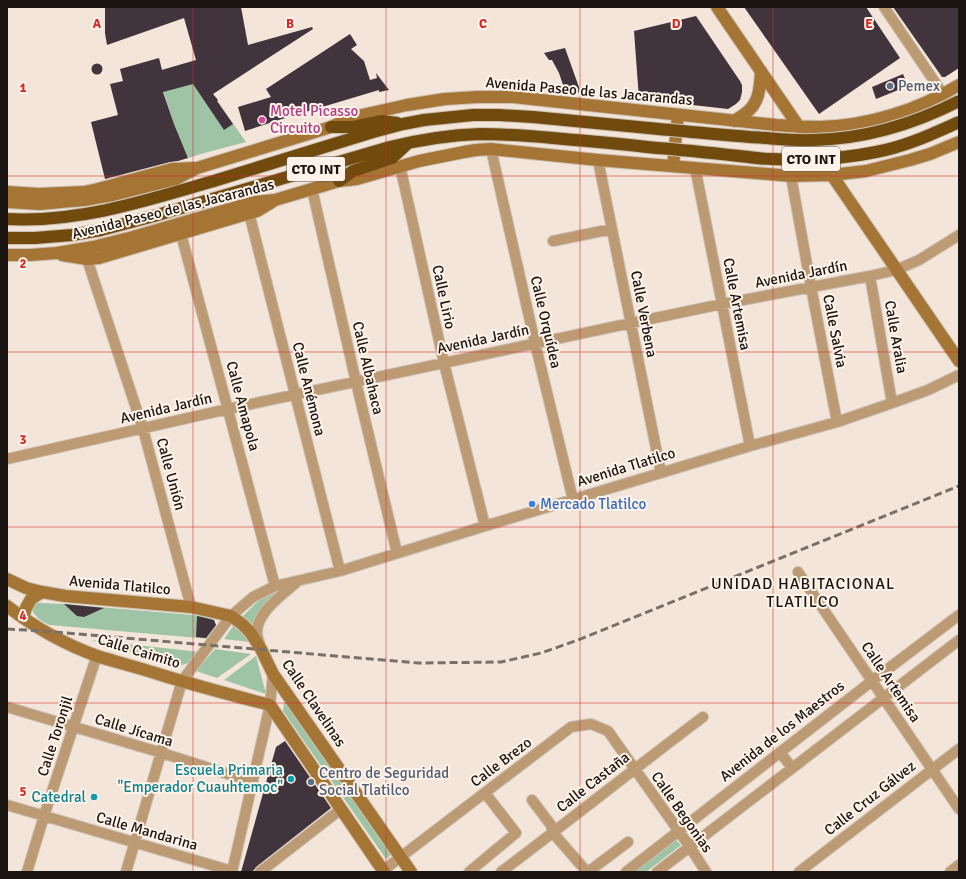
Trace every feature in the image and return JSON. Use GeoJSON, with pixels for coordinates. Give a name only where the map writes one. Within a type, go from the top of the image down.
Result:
{"type":"FeatureCollection","features":[{"type":"Feature","properties":{"kind":"highway","name":"CTO INT"},"geometry":{"type":"LineString","coordinates":[[12,219],[45,219],[80,215],[152,199],[366,134],[424,120],[473,115],[541,117],[659,129],[790,140],[813,140],[863,135],[892,128],[919,119],[959,101]]}},
{"type":"Feature","properties":{"kind":"highway"},"geometry":{"type":"LineString","coordinates":[[331,127],[353,127],[382,121],[403,124]]}},
{"type":"Feature","properties":{"kind":"highway","name":"CTO INT"},"geometry":{"type":"LineString","coordinates":[[11,238],[72,235],[101,230],[390,147],[410,142],[457,135],[481,134],[530,136],[772,159],[799,160],[826,159],[877,152],[902,145],[959,122]]}},
{"type":"Feature","properties":{"kind":"highway"},"geometry":{"type":"LineString","coordinates":[[339,181],[353,171],[392,158],[410,142]]}},
{"type":"Feature","properties":{"kind":"main road"},"geometry":{"type":"LineString","coordinates":[[717,7],[959,361]]}},
{"type":"Feature","properties":{"kind":"main road"},"geometry":{"type":"LineString","coordinates":[[734,121],[747,113],[756,102],[760,85],[761,71]]}},
{"type":"Feature","properties":{"kind":"main road","name":"Avenida Paseo de las Jacarandas"},"geometry":{"type":"LineString","coordinates":[[11,203],[61,202],[106,196],[176,179],[198,168],[331,127],[353,117],[400,106],[445,100],[478,97],[513,97],[734,121],[819,127],[865,122],[904,111],[951,89]]}},
{"type":"Feature","properties":{"kind":"main road"},"geometry":{"type":"LineString","coordinates":[[673,166],[678,115]]}},
{"type":"Feature","properties":{"kind":"main road","name":"Avenida Paseo de las Jacarandas"},"geometry":{"type":"LineString","coordinates":[[7,256],[57,253],[133,238],[252,208],[339,181],[357,179],[400,166],[476,150],[491,149],[598,160],[791,176],[832,175],[866,171],[930,154],[959,142]]}},
{"type":"Feature","properties":{"kind":"main road"},"geometry":{"type":"LineString","coordinates":[[7,192],[38,194],[84,192],[172,169],[198,168]]}},
{"type":"Feature","properties":{"kind":"main road"},"geometry":{"type":"LineString","coordinates":[[7,256],[63,256],[87,259],[99,258],[181,234],[252,208]]}},
{"type":"Feature","properties":{"kind":"main road","name":"Avenida Tlatilco"},"geometry":{"type":"LineString","coordinates":[[7,579],[26,588],[65,596],[191,607],[231,616],[250,632],[261,649]]}},
{"type":"Feature","properties":{"kind":"main road"},"geometry":{"type":"LineString","coordinates":[[23,618],[31,599],[42,592]]}},
{"type":"Feature","properties":{"kind":"main road","name":"Calle Caimito"},"geometry":{"type":"LineString","coordinates":[[7,606],[43,631],[97,655],[206,689],[270,705]]}},
{"type":"Feature","properties":{"kind":"main road","name":"Calle Clavelinas"},"geometry":{"type":"LineString","coordinates":[[261,649],[273,674],[412,872]]}},
{"type":"Feature","properties":{"kind":"main road"},"geometry":{"type":"LineString","coordinates":[[270,705],[383,871]]}},
{"type":"Feature","properties":{"kind":"street"},"geometry":{"type":"LineString","coordinates":[[884,7],[951,89],[959,101]]}},
{"type":"Feature","properties":{"kind":"street","name":"Calle Orquídea"},"geometry":{"type":"LineString","coordinates":[[491,149],[535,343],[573,500]]}},
{"type":"Feature","properties":{"kind":"street","name":"Calle Verbena"},"geometry":{"type":"LineString","coordinates":[[598,160],[661,473]]}},
{"type":"Feature","properties":{"kind":"street","name":"Calle Lirio"},"geometry":{"type":"LineString","coordinates":[[400,166],[444,363],[484,526]]}},
{"type":"Feature","properties":{"kind":"street","name":"Calle Artemisa"},"geometry":{"type":"LineString","coordinates":[[695,167],[750,446]]}},
{"type":"Feature","properties":{"kind":"street","name":"Calle Salvia"},"geometry":{"type":"LineString","coordinates":[[791,176],[837,422]]}},
{"type":"Feature","properties":{"kind":"street","name":"Calle Albahaca"},"geometry":{"type":"LineString","coordinates":[[312,189],[397,553]]}},
{"type":"Feature","properties":{"kind":"street","name":"Calle Anémona"},"geometry":{"type":"LineString","coordinates":[[252,208],[295,395],[340,571]]}},
{"type":"Feature","properties":{"kind":"street"},"geometry":{"type":"LineString","coordinates":[[553,241],[612,229]]}},
{"type":"Feature","properties":{"kind":"street","name":"Calle Amapola"},"geometry":{"type":"LineString","coordinates":[[181,234],[276,586]]}},
{"type":"Feature","properties":{"kind":"street","name":"Avenida Jardín"},"geometry":{"type":"LineString","coordinates":[[7,459],[228,409],[535,343],[896,270],[919,260],[959,235]]}},
{"type":"Feature","properties":{"kind":"street","name":"Calle Unión"},"geometry":{"type":"LineString","coordinates":[[87,259],[143,429],[191,607]]}},
{"type":"Feature","properties":{"kind":"street","name":"Calle Aralia"},"geometry":{"type":"LineString","coordinates":[[870,276],[892,403]]}},
{"type":"Feature","properties":{"kind":"street","name":"Avenida Tlatilco"},"geometry":{"type":"LineString","coordinates":[[231,616],[253,597],[276,586],[340,571],[750,446],[837,422],[928,390],[959,375]]}},
{"type":"Feature","properties":{"kind":"street","name":"Calle Artemisa"},"geometry":{"type":"LineString","coordinates":[[798,572],[959,809]]}},
{"type":"Feature","properties":{"kind":"street","name":"Avenida Tlatilco"},"geometry":{"type":"LineString","coordinates":[[261,649],[257,627],[262,616],[275,601],[298,581]]}},
{"type":"Feature","properties":{"kind":"street"},"geometry":{"type":"LineString","coordinates":[[126,872],[182,681],[231,616]]}},
{"type":"Feature","properties":{"kind":"street","name":"Avenida de los Maestros"},"geometry":{"type":"LineString","coordinates":[[626,872],[872,680],[959,616]]}},
{"type":"Feature","properties":{"kind":"street"},"geometry":{"type":"LineString","coordinates":[[657,872],[959,640]]}},
{"type":"Feature","properties":{"kind":"street","name":"Calle Toronjil"},"geometry":{"type":"LineString","coordinates":[[27,872],[97,655]]}},
{"type":"Feature","properties":{"kind":"street"},"geometry":{"type":"LineString","coordinates":[[232,872],[270,705],[273,674]]}},
{"type":"Feature","properties":{"kind":"street","name":"Calle Jícama"},"geometry":{"type":"LineString","coordinates":[[7,707],[162,753],[253,782]]}},
{"type":"Feature","properties":{"kind":"street","name":"Calle Castaña"},"geometry":{"type":"LineString","coordinates":[[501,872],[703,717]]}},
{"type":"Feature","properties":{"kind":"street","name":"Calle Brezo"},"geometry":{"type":"LineString","coordinates":[[383,871],[571,727],[591,724],[608,731],[634,769]]}},
{"type":"Feature","properties":{"kind":"street","name":"Calle Cruz Gálvez"},"geometry":{"type":"LineString","coordinates":[[799,872],[959,749]]}},
{"type":"Feature","properties":{"kind":"street"},"geometry":{"type":"LineString","coordinates":[[780,752],[792,768]]}},
{"type":"Feature","properties":{"kind":"street","name":"Calle Begonias"},"geometry":{"type":"LineString","coordinates":[[634,769],[679,831],[706,872]]}},
{"type":"Feature","properties":{"kind":"street"},"geometry":{"type":"LineString","coordinates":[[468,872],[516,833],[485,793]]}},
{"type":"Feature","properties":{"kind":"street"},"geometry":{"type":"LineString","coordinates":[[532,800],[551,825],[553,833],[588,872],[628,842]]}},
{"type":"Feature","properties":{"kind":"street","name":"Calle Mandarina"},"geometry":{"type":"LineString","coordinates":[[7,805],[232,872]]}},
{"type":"Feature","properties":{"kind":"street"},"geometry":{"type":"LineString","coordinates":[[260,872],[341,808]]}},
{"type":"Feature","properties":{"kind":"street"},"geometry":{"type":"LineString","coordinates":[[950,872],[959,865]]}},
{"type":"Feature","properties":{"kind":"green space"},"geometry":{"type":"Polygon","coordinates":[[[190,62],[246,142],[188,158],[174,124],[157,71],[190,62]]]}},
{"type":"Feature","properties":{"kind":"green space"},"geometry":{"type":"Polygon","coordinates":[[[278,591],[261,609],[251,627],[241,618],[258,601],[278,591]]]}},
{"type":"Feature","properties":{"kind":"green space"},"geometry":{"type":"Polygon","coordinates":[[[35,603],[64,604],[204,616],[214,620],[217,629],[210,639],[50,625],[44,623],[35,615],[32,610],[35,603]]]}},
{"type":"Feature","properties":{"kind":"green space"},"geometry":{"type":"Polygon","coordinates":[[[234,625],[244,633],[250,642],[224,639],[234,625]]]}},
{"type":"Feature","properties":{"kind":"green space"},"geometry":{"type":"Polygon","coordinates":[[[91,640],[200,652],[192,662],[179,666],[91,640]]]}},
{"type":"Feature","properties":{"kind":"green space"},"geometry":{"type":"Polygon","coordinates":[[[215,649],[251,654],[217,678],[196,671],[215,649]]]}},
{"type":"Feature","properties":{"kind":"green space"},"geometry":{"type":"Polygon","coordinates":[[[256,656],[266,694],[224,680],[256,656]]]}},
{"type":"Feature","properties":{"kind":"green space"},"geometry":{"type":"Polygon","coordinates":[[[285,696],[392,854],[386,859],[283,711],[285,696]]]}},
{"type":"Feature","properties":{"kind":"green space"},"geometry":{"type":"Polygon","coordinates":[[[676,840],[681,845],[646,872],[634,872],[676,840]]]}},
{"type":"Feature","properties":{"kind":"building"},"geometry":{"type":"Polygon","coordinates":[[[105,7],[241,7],[248,45],[312,27],[313,29],[213,94],[233,124],[224,130],[193,84],[163,92],[188,158],[105,179],[91,122],[118,115],[110,84],[123,81],[120,69],[159,58],[162,70],[196,60],[184,18],[107,45],[105,33],[105,7]]]}},
{"type":"Feature","properties":{"kind":"building"},"geometry":{"type":"Polygon","coordinates":[[[744,7],[866,7],[900,58],[819,114],[744,7]]]}},
{"type":"Feature","properties":{"kind":"building"},"geometry":{"type":"Polygon","coordinates":[[[893,7],[959,7],[959,68],[945,77],[942,77],[893,7]]]}},
{"type":"Feature","properties":{"kind":"building"},"geometry":{"type":"Polygon","coordinates":[[[696,16],[740,81],[742,85],[742,92],[740,100],[728,109],[639,99],[634,31],[696,16]]]}},
{"type":"Feature","properties":{"kind":"building"},"geometry":{"type":"Polygon","coordinates":[[[350,34],[357,45],[351,49],[364,61],[370,80],[377,78],[376,73],[389,90],[379,92],[379,90],[245,131],[238,107],[271,97],[266,89],[350,34]]]}},
{"type":"Feature","properties":{"kind":"building"},"geometry":{"type":"Polygon","coordinates":[[[565,48],[581,93],[565,91],[559,73],[552,60],[549,60],[544,53],[565,48]]]}},
{"type":"Feature","properties":{"kind":"building"},"geometry":{"type":"Polygon","coordinates":[[[97,63],[101,65],[103,69],[101,73],[97,75],[93,73],[91,69],[93,65],[97,63]]]}},
{"type":"Feature","properties":{"kind":"building","name":"Pemex"},"geometry":{"type":"Polygon","coordinates":[[[903,74],[908,86],[876,99],[872,87],[903,74]]]}},
{"type":"Feature","properties":{"kind":"building"},"geometry":{"type":"Polygon","coordinates":[[[64,604],[104,608],[84,617],[77,616],[64,604]]]}},
{"type":"Feature","properties":{"kind":"building"},"geometry":{"type":"Polygon","coordinates":[[[197,616],[214,620],[216,625],[206,638],[196,637],[197,616]]]}},
{"type":"Feature","properties":{"kind":"building","name":"Escuela Primaria \"Emperador Cuauhtemoc\""},"geometry":{"type":"Polygon","coordinates":[[[285,741],[331,808],[254,870],[251,872],[241,872],[276,747],[285,741]]]}},
{"type":"Feature","properties":{"kind":"railway"},"geometry":{"type":"LineString","coordinates":[[7,629],[418,663],[501,662],[541,653],[578,640],[959,486]]}},
{"type":"Feature","properties":{"kind":"place","name":"Pemex"},"geometry":{"type":"Point","coordinates":[890,86]}},
{"type":"Feature","properties":{"kind":"place","name":"Motel Picasso Circuito"},"geometry":{"type":"Point","coordinates":[262,120]}},
{"type":"Feature","properties":{"kind":"place","name":"Mercado Tlatilco"},"geometry":{"type":"Point","coordinates":[532,504]}},
{"type":"Feature","properties":{"kind":"place","name":"Escuela Primaria \"Emperador Cuauhtemoc\""},"geometry":{"type":"Point","coordinates":[291,779]}},
{"type":"Feature","properties":{"kind":"place","name":"Centro de Seguridad Social Tlatilco"},"geometry":{"type":"Point","coordinates":[311,782]}},
{"type":"Feature","properties":{"kind":"place","name":"Catedral"},"geometry":{"type":"Point","coordinates":[94,797]}},
{"type":"Feature","properties":{"kind":"district","name":"UNIDAD HABITACIONAL TLATILCO"},"geometry":{"type":"Point","coordinates":[803,593]}}]}
